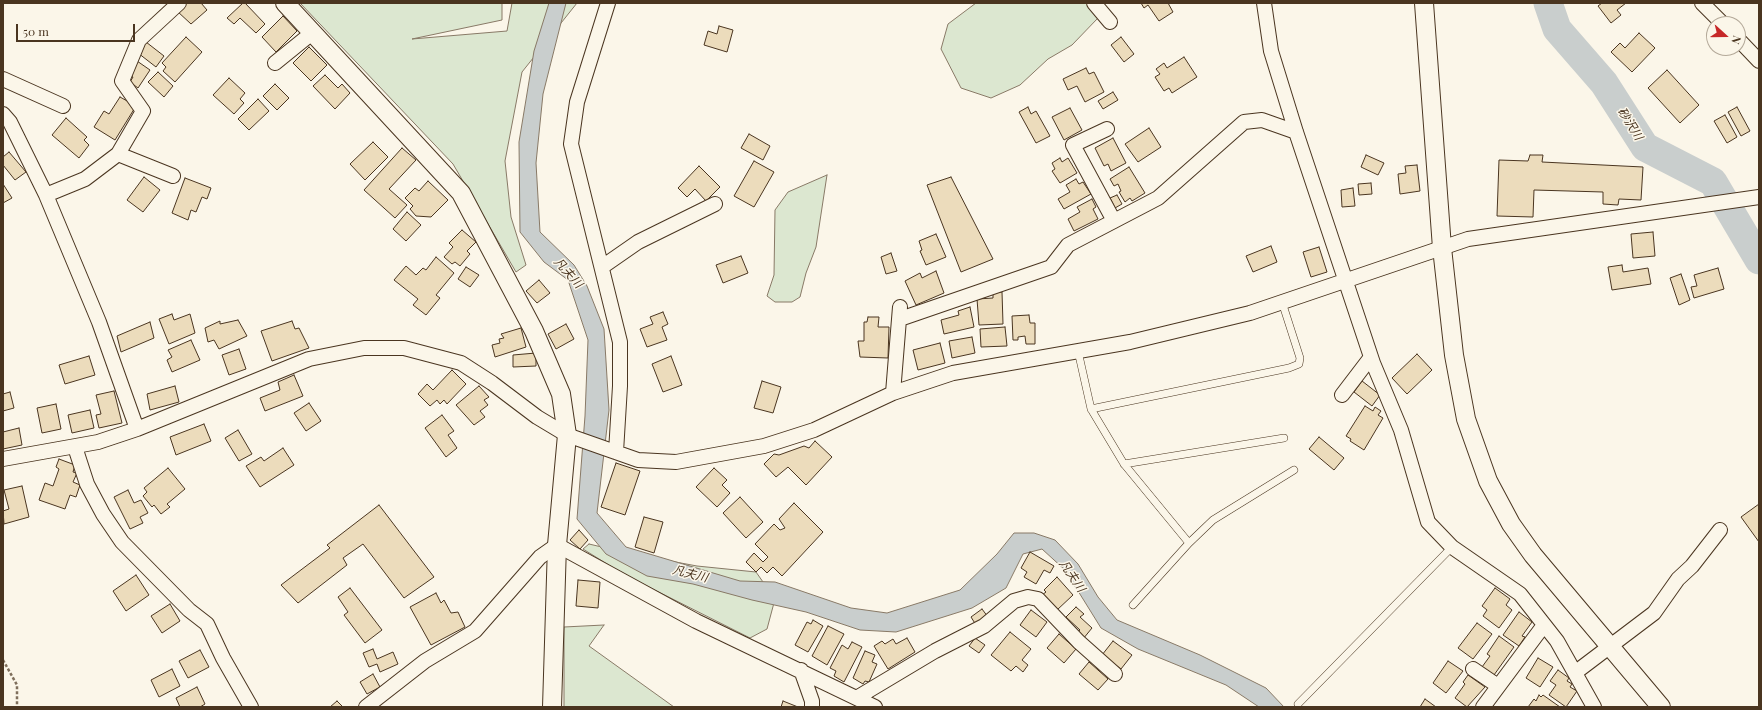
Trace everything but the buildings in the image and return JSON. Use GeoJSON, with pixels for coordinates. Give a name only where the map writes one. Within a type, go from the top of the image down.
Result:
{"type":"FeatureCollection","features":[{"type":"Feature","properties":{"kind":"street"},"geometry":{"type":"LineString","coordinates":[[46,195],[84,179],[118,154],[143,111],[122,81],[139,40],[179,3]]}},
{"type":"Feature","properties":{"kind":"street"},"geometry":{"type":"LineString","coordinates":[[285,3],[312,34],[461,193],[534,331],[561,394],[567,435],[557,545],[552,707]]}},
{"type":"Feature","properties":{"kind":"street"},"geometry":{"type":"LineString","coordinates":[[608,3],[577,102],[571,144],[620,342],[620,386],[616,452]]}},
{"type":"Feature","properties":{"kind":"street"},"geometry":{"type":"LineString","coordinates":[[1094,3],[1110,22]]}},
{"type":"Feature","properties":{"kind":"street"},"geometry":{"type":"LineString","coordinates":[[1264,3],[1271,51],[1296,132],[1344,281],[1371,357],[1401,430],[1428,522],[1452,547],[1520,594],[1557,641],[1576,672],[1594,707]]}},
{"type":"Feature","properties":{"kind":"street"},"geometry":{"type":"LineString","coordinates":[[1424,3],[1442,248],[1454,355],[1466,419],[1488,481],[1512,524],[1533,555],[1661,707]]}},
{"type":"Feature","properties":{"kind":"street"},"geometry":{"type":"LineString","coordinates":[[1702,3],[1715,16]]}},
{"type":"Feature","properties":{"kind":"street"},"geometry":{"type":"LineString","coordinates":[[275,63],[312,34]]}},
{"type":"Feature","properties":{"kind":"street"},"geometry":{"type":"LineString","coordinates":[[1746,47],[1759,61]]}},
{"type":"Feature","properties":{"kind":"street"},"geometry":{"type":"LineString","coordinates":[[3,79],[63,106]]}},
{"type":"Feature","properties":{"kind":"street"},"geometry":{"type":"LineString","coordinates":[[3,114],[10,122],[46,195],[99,322],[137,429]]}},
{"type":"Feature","properties":{"kind":"street"},"geometry":{"type":"LineString","coordinates":[[893,393],[900,313],[1051,267],[1068,245],[1158,198],[1244,122],[1262,120],[1296,132]]}},
{"type":"Feature","properties":{"kind":"street"},"geometry":{"type":"LineString","coordinates":[[1107,129],[1073,145],[1114,221]]}},
{"type":"Feature","properties":{"kind":"street"},"geometry":{"type":"LineString","coordinates":[[118,154],[173,176]]}},
{"type":"Feature","properties":{"kind":"street"},"geometry":{"type":"LineString","coordinates":[[3,459],[98,442],[137,429],[309,359],[364,348],[404,348],[461,363],[492,383],[537,417],[567,435],[638,460],[676,462],[764,446],[814,430],[893,393],[952,373],[1130,342],[1250,313],[1468,239],[1759,197]]}},
{"type":"Feature","properties":{"kind":"street"},"geometry":{"type":"LineString","coordinates":[[602,267],[638,242],[715,204]]}},
{"type":"Feature","properties":{"kind":"street"},"geometry":{"type":"LineString","coordinates":[[1342,395],[1371,357]]}},
{"type":"Feature","properties":{"kind":"street"},"geometry":{"type":"LineString","coordinates":[[75,447],[87,484],[103,514],[122,542],[189,610],[207,624],[223,658],[251,707]]}},
{"type":"Feature","properties":{"kind":"street"},"geometry":{"type":"LineString","coordinates":[[1576,672],[1654,613],[1678,579],[1692,566],[1720,530]]}},
{"type":"Feature","properties":{"kind":"street"},"geometry":{"type":"LineString","coordinates":[[557,545],[696,621],[858,697],[875,707]]}},
{"type":"Feature","properties":{"kind":"street"},"geometry":{"type":"LineString","coordinates":[[366,707],[425,661],[475,630],[540,557],[557,545]]}},
{"type":"Feature","properties":{"kind":"street"},"geometry":{"type":"LineString","coordinates":[[858,697],[935,651],[984,626],[1014,601],[1028,597],[1038,599],[1079,642],[1115,674]]}},
{"type":"Feature","properties":{"kind":"street"},"geometry":{"type":"LineString","coordinates":[[1483,707],[1544,625]]}},
{"type":"Feature","properties":{"kind":"street"},"geometry":{"type":"LineString","coordinates":[[1473,669],[1498,686]]}},
{"type":"Feature","properties":{"kind":"street"},"geometry":{"type":"LineString","coordinates":[[801,670],[812,701],[812,707]]}},
{"type":"Feature","properties":{"kind":"lane"},"geometry":{"type":"LineString","coordinates":[[1091,410],[1289,368],[1298,364],[1300,358],[1282,302]]}},
{"type":"Feature","properties":{"kind":"lane"},"geometry":{"type":"LineString","coordinates":[[1078,351],[1091,410],[1124,464],[1189,544]]}},
{"type":"Feature","properties":{"kind":"lane"},"geometry":{"type":"LineString","coordinates":[[1124,464],[1284,438]]}},
{"type":"Feature","properties":{"kind":"lane"},"geometry":{"type":"LineString","coordinates":[[1133,605],[1213,520],[1294,470]]}},
{"type":"Feature","properties":{"kind":"lane"},"geometry":{"type":"LineString","coordinates":[[1298,704],[1452,547]]}},
{"type":"Feature","properties":{"kind":"path"},"geometry":{"type":"LineString","coordinates":[[3,660],[17,685],[17,707]]}},
{"type":"Feature","properties":{"kind":"green space"},"geometry":{"type":"Polygon","coordinates":[[[300,3],[502,3],[502,20],[412,39],[507,31],[512,3],[577,3],[522,72],[505,161],[511,217],[526,265],[516,272],[453,164],[300,3]]]}},
{"type":"Feature","properties":{"kind":"green space"},"geometry":{"type":"Polygon","coordinates":[[[976,3],[1094,3],[1098,18],[1072,45],[1048,59],[1020,85],[991,98],[961,88],[941,49],[948,24],[976,3]]]}},
{"type":"Feature","properties":{"kind":"green space"},"geometry":{"type":"Polygon","coordinates":[[[827,175],[816,247],[806,273],[800,297],[792,302],[775,302],[767,296],[774,275],[775,210],[788,192],[827,175]]]}},
{"type":"Feature","properties":{"kind":"green space"},"geometry":{"type":"Polygon","coordinates":[[[589,544],[627,553],[697,566],[756,572],[775,599],[767,629],[750,638],[623,574],[583,549],[589,544]]]}},
{"type":"Feature","properties":{"kind":"green space"},"geometry":{"type":"Polygon","coordinates":[[[604,625],[589,646],[674,707],[564,707],[564,627],[604,625]]]}},
{"type":"Feature","properties":{"kind":"water","name":"凡夫川"},"geometry":{"type":"Polygon","coordinates":[[[549,3],[566,3],[543,94],[536,163],[540,232],[574,265],[587,286],[604,329],[609,410],[597,513],[626,547],[740,581],[775,582],[851,608],[887,613],[960,590],[997,554],[1014,533],[1034,533],[1055,540],[1078,564],[1098,597],[1117,620],[1200,655],[1266,688],[1284,707],[1259,707],[1226,685],[1138,649],[1101,628],[1065,570],[1042,549],[1023,554],[1006,588],[972,608],[896,632],[860,630],[806,612],[752,600],[693,584],[647,576],[606,554],[577,519],[585,416],[588,340],[568,280],[544,262],[520,232],[519,142],[534,51],[549,3]]]}},
{"type":"Feature","properties":{"kind":"waterway","name":"砂沢川"},"geometry":{"type":"LineString","coordinates":[[1548,3],[1557,29],[1604,83],[1645,147],[1713,182],[1759,260]]}}]}
